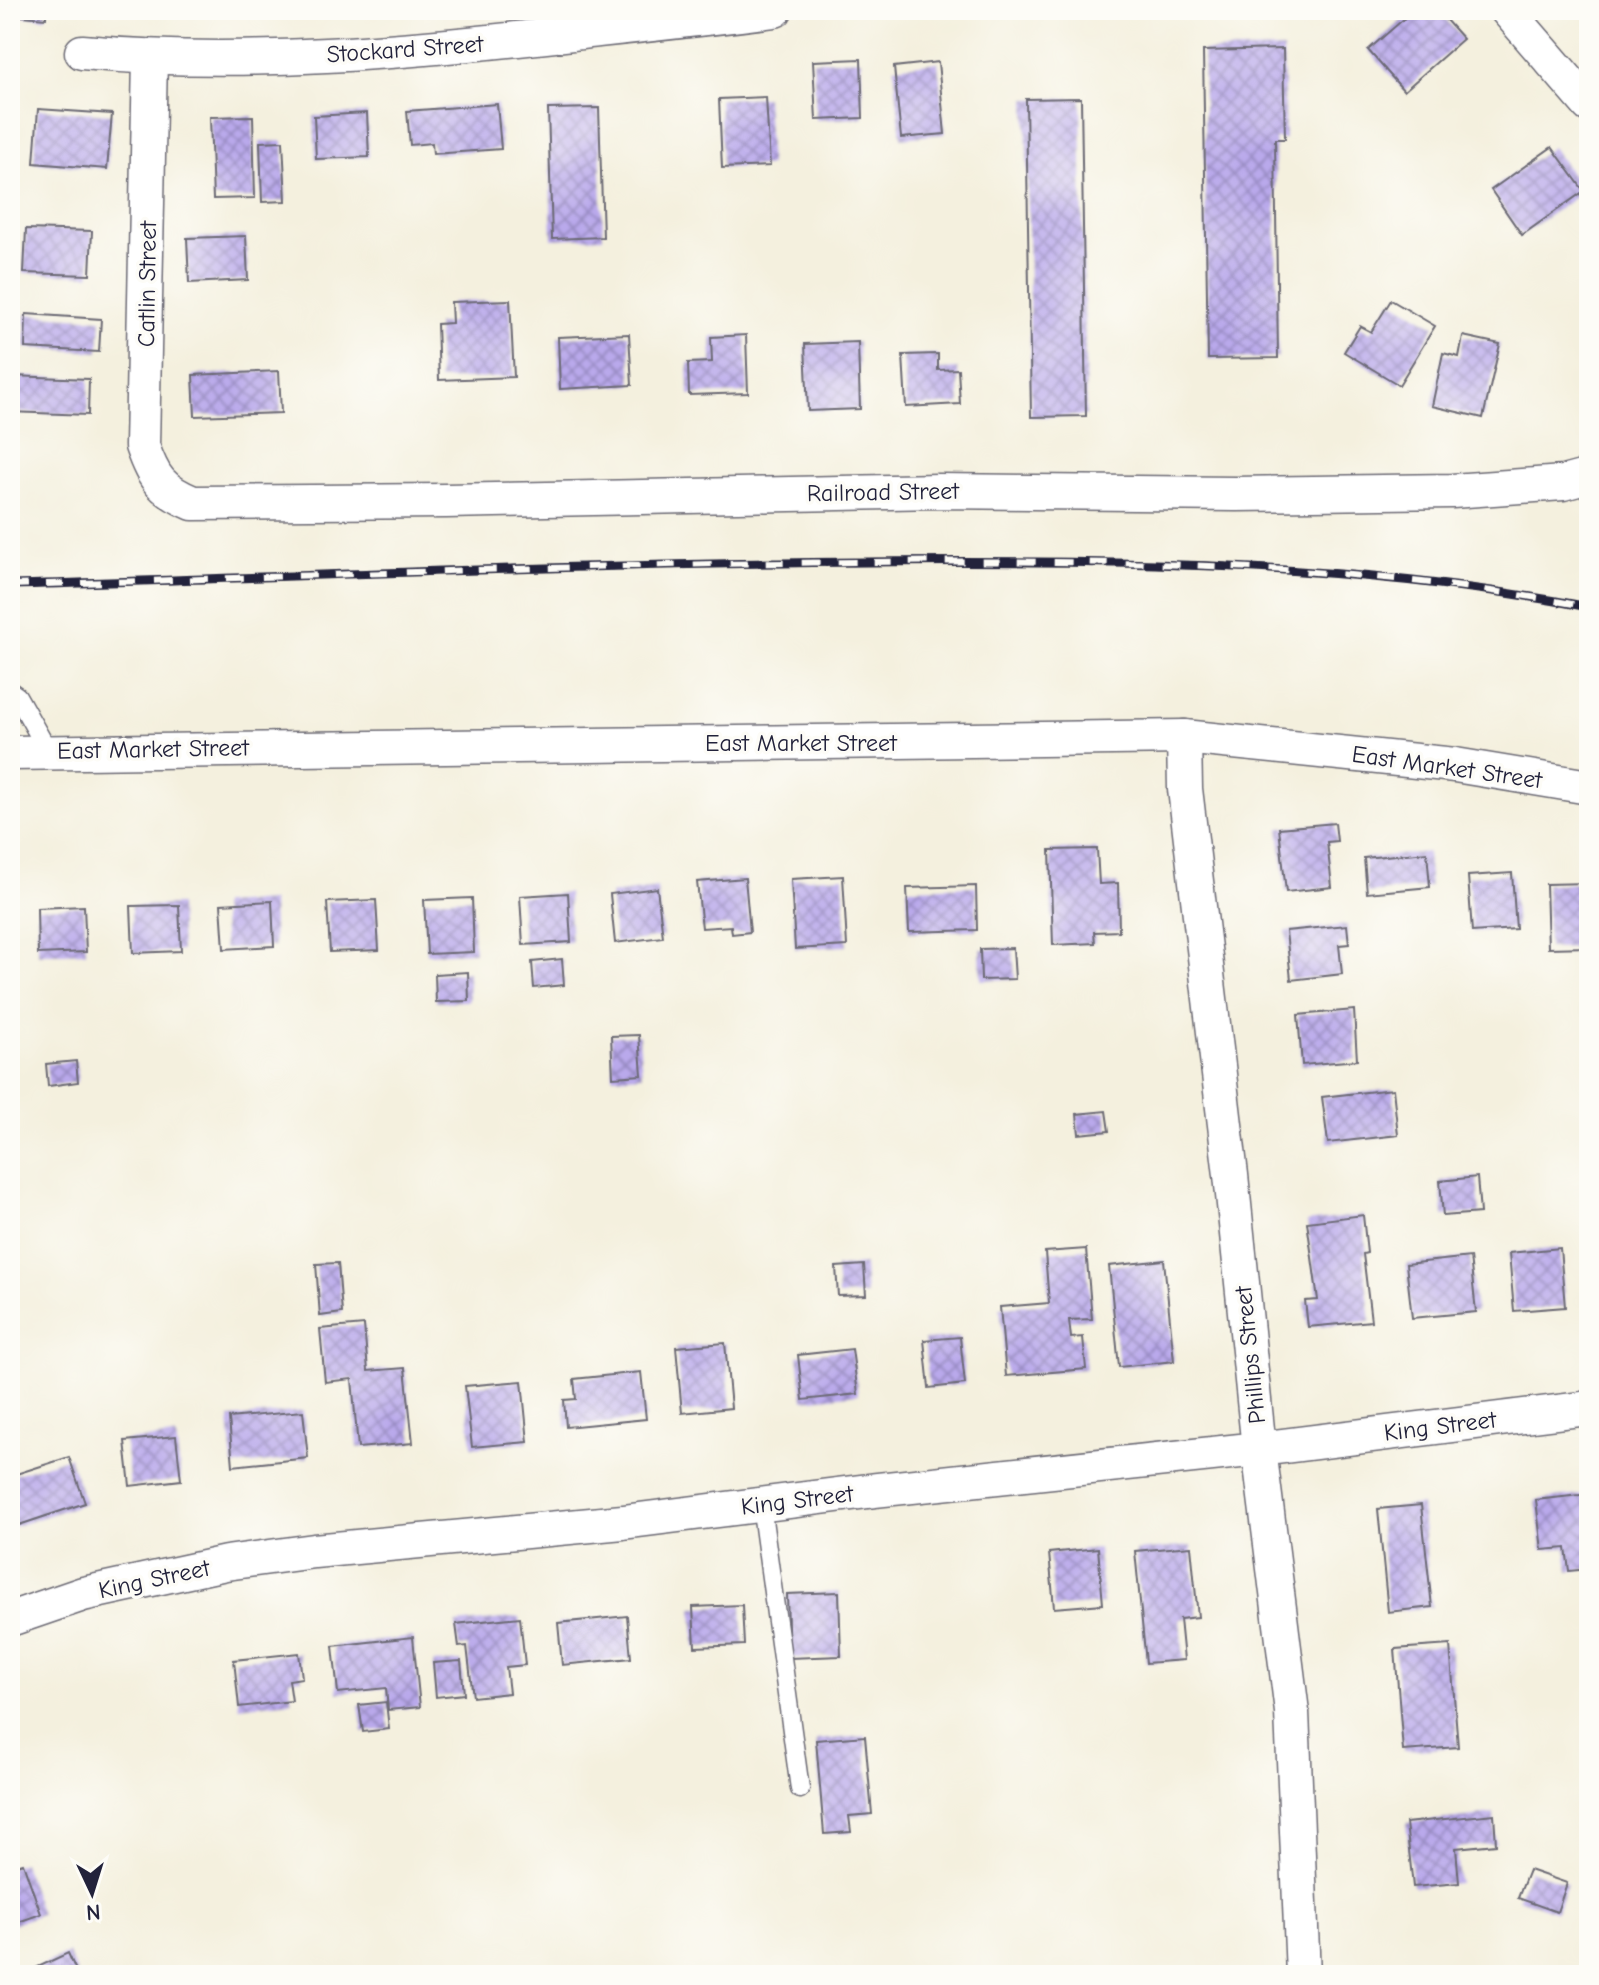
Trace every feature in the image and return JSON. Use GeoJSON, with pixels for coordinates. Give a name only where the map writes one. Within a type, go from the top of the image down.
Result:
{"type":"FeatureCollection","features":[{"type":"Feature","properties":{"kind":"street","name":"Stockard Street"},"geometry":{"type":"LineString","coordinates":[[82,52],[150,58],[347,55],[542,23],[775,10]]}},
{"type":"Feature","properties":{"kind":"street"},"geometry":{"type":"LineString","coordinates":[[1507,10],[1589,105]]}},
{"type":"Feature","properties":{"kind":"street","name":"Catlin Street"},"geometry":{"type":"LineString","coordinates":[[150,58],[142,446],[151,471],[161,485],[177,496]]}},
{"type":"Feature","properties":{"kind":"street","name":"Railroad Street"},"geometry":{"type":"LineString","coordinates":[[177,496],[193,503],[211,504],[939,491],[1267,494],[1452,491],[1563,483],[1589,476]]}},
{"type":"Feature","properties":{"kind":"street","name":"East Market Street"},"geometry":{"type":"LineString","coordinates":[[10,753],[1184,737],[1455,765],[1589,787]]}},
{"type":"Feature","properties":{"kind":"street","name":"Phillips Street"},"geometry":{"type":"LineString","coordinates":[[1184,737],[1185,789],[1231,1175],[1259,1449],[1292,1712],[1303,1975]]}},
{"type":"Feature","properties":{"kind":"street","name":"King Street"},"geometry":{"type":"LineString","coordinates":[[10,1619],[83,1594],[226,1563],[314,1551],[623,1522],[1589,1408]]}},
{"type":"Feature","properties":{"kind":"lane"},"geometry":{"type":"LineString","coordinates":[[10,691],[17,696],[48,751]]}},
{"type":"Feature","properties":{"kind":"lane"},"geometry":{"type":"LineString","coordinates":[[761,1505],[800,1789]]}},
{"type":"Feature","properties":{"kind":"building"},"geometry":{"type":"Polygon","coordinates":[[[10,10],[46,10],[46,18],[10,15],[10,10]]]}},
{"type":"Feature","properties":{"kind":"building"},"geometry":{"type":"Polygon","coordinates":[[[1414,10],[1437,10],[1463,39],[1404,91],[1368,50],[1414,10]]]}},
{"type":"Feature","properties":{"kind":"building"},"geometry":{"type":"Polygon","coordinates":[[[1283,49],[1285,139],[1275,139],[1278,358],[1208,359],[1203,51],[1283,49]]]}},
{"type":"Feature","properties":{"kind":"building"},"geometry":{"type":"Polygon","coordinates":[[[861,59],[863,118],[816,120],[813,61],[861,59]]]}},
{"type":"Feature","properties":{"kind":"building"},"geometry":{"type":"Polygon","coordinates":[[[938,62],[945,134],[901,138],[894,67],[938,62]]]}},
{"type":"Feature","properties":{"kind":"building"},"geometry":{"type":"Polygon","coordinates":[[[766,97],[770,166],[722,168],[719,99],[766,97]]]}},
{"type":"Feature","properties":{"kind":"building"},"geometry":{"type":"Polygon","coordinates":[[[1081,98],[1086,416],[1031,417],[1026,99],[1081,98]]]}},
{"type":"Feature","properties":{"kind":"building"},"geometry":{"type":"Polygon","coordinates":[[[497,104],[501,149],[433,154],[432,143],[410,145],[407,111],[497,104]]]}},
{"type":"Feature","properties":{"kind":"building"},"geometry":{"type":"Polygon","coordinates":[[[599,108],[603,237],[552,239],[548,109],[599,108]]]}},
{"type":"Feature","properties":{"kind":"building"},"geometry":{"type":"Polygon","coordinates":[[[38,109],[112,114],[107,169],[34,163],[38,109]]]}},
{"type":"Feature","properties":{"kind":"building"},"geometry":{"type":"Polygon","coordinates":[[[367,113],[369,157],[316,159],[314,116],[367,113]]]}},
{"type":"Feature","properties":{"kind":"building"},"geometry":{"type":"Polygon","coordinates":[[[253,116],[255,198],[213,199],[210,117],[253,116]]]}},
{"type":"Feature","properties":{"kind":"building"},"geometry":{"type":"Polygon","coordinates":[[[283,141],[286,201],[262,202],[260,142],[283,141]]]}},
{"type":"Feature","properties":{"kind":"building"},"geometry":{"type":"Polygon","coordinates":[[[1552,147],[1584,191],[1522,235],[1491,190],[1552,147]]]}},
{"type":"Feature","properties":{"kind":"building"},"geometry":{"type":"Polygon","coordinates":[[[26,229],[92,231],[90,275],[24,273],[26,229]]]}},
{"type":"Feature","properties":{"kind":"building"},"geometry":{"type":"Polygon","coordinates":[[[246,236],[248,280],[189,283],[187,238],[246,236]]]}},
{"type":"Feature","properties":{"kind":"building"},"geometry":{"type":"Polygon","coordinates":[[[510,300],[514,377],[439,380],[437,324],[452,323],[451,302],[510,300]]]}},
{"type":"Feature","properties":{"kind":"building"},"geometry":{"type":"Polygon","coordinates":[[[1391,300],[1435,326],[1399,385],[1344,352],[1360,326],[1371,332],[1391,300]]]}},
{"type":"Feature","properties":{"kind":"building"},"geometry":{"type":"Polygon","coordinates":[[[26,314],[101,319],[99,352],[25,348],[26,314]]]}},
{"type":"Feature","properties":{"kind":"building"},"geometry":{"type":"Polygon","coordinates":[[[629,334],[632,385],[560,389],[558,337],[629,334]]]}},
{"type":"Feature","properties":{"kind":"building"},"geometry":{"type":"Polygon","coordinates":[[[746,335],[748,393],[689,395],[688,363],[712,362],[711,337],[746,335]]]}},
{"type":"Feature","properties":{"kind":"building"},"geometry":{"type":"Polygon","coordinates":[[[1463,336],[1500,344],[1483,418],[1432,406],[1443,353],[1459,357],[1463,336]]]}},
{"type":"Feature","properties":{"kind":"building"},"geometry":{"type":"Polygon","coordinates":[[[858,342],[860,409],[808,411],[805,344],[858,342]]]}},
{"type":"Feature","properties":{"kind":"building"},"geometry":{"type":"Polygon","coordinates":[[[938,354],[938,370],[958,369],[960,404],[906,407],[903,355],[938,354]]]}},
{"type":"Feature","properties":{"kind":"building"},"geometry":{"type":"Polygon","coordinates":[[[279,371],[281,413],[195,416],[193,375],[279,371]]]}},
{"type":"Feature","properties":{"kind":"building"},"geometry":{"type":"Polygon","coordinates":[[[12,376],[89,379],[88,415],[10,412],[12,376]]]}},
{"type":"Feature","properties":{"kind":"building"},"geometry":{"type":"Polygon","coordinates":[[[1335,823],[1337,841],[1327,842],[1332,887],[1286,892],[1279,828],[1335,823]]]}},
{"type":"Feature","properties":{"kind":"building"},"geometry":{"type":"Polygon","coordinates":[[[1097,849],[1099,884],[1118,883],[1119,931],[1094,932],[1095,943],[1053,945],[1050,850],[1097,849]]]}},
{"type":"Feature","properties":{"kind":"building"},"geometry":{"type":"Polygon","coordinates":[[[1427,852],[1430,887],[1367,893],[1364,858],[1427,852]]]}},
{"type":"Feature","properties":{"kind":"building"},"geometry":{"type":"Polygon","coordinates":[[[1512,873],[1516,929],[1472,932],[1468,876],[1512,873]]]}},
{"type":"Feature","properties":{"kind":"building"},"geometry":{"type":"Polygon","coordinates":[[[843,876],[847,946],[795,949],[791,879],[843,876]]]}},
{"type":"Feature","properties":{"kind":"building"},"geometry":{"type":"Polygon","coordinates":[[[745,878],[750,932],[732,934],[731,926],[702,928],[697,882],[745,878]]]}},
{"type":"Feature","properties":{"kind":"building"},"geometry":{"type":"Polygon","coordinates":[[[1589,883],[1589,947],[1548,948],[1546,884],[1589,883]]]}},
{"type":"Feature","properties":{"kind":"building"},"geometry":{"type":"Polygon","coordinates":[[[976,886],[977,930],[909,932],[907,888],[976,886]]]}},
{"type":"Feature","properties":{"kind":"building"},"geometry":{"type":"Polygon","coordinates":[[[657,888],[663,937],[615,943],[610,894],[657,888]]]}},
{"type":"Feature","properties":{"kind":"building"},"geometry":{"type":"Polygon","coordinates":[[[568,893],[571,942],[523,945],[520,896],[568,893]]]}},
{"type":"Feature","properties":{"kind":"building"},"geometry":{"type":"Polygon","coordinates":[[[472,898],[474,952],[427,954],[424,900],[472,898]]]}},
{"type":"Feature","properties":{"kind":"building"},"geometry":{"type":"Polygon","coordinates":[[[376,900],[379,950],[330,952],[327,902],[376,900]]]}},
{"type":"Feature","properties":{"kind":"building"},"geometry":{"type":"Polygon","coordinates":[[[272,901],[274,946],[224,949],[221,904],[272,901]]]}},
{"type":"Feature","properties":{"kind":"building"},"geometry":{"type":"Polygon","coordinates":[[[179,905],[181,951],[133,953],[131,906],[179,905]]]}},
{"type":"Feature","properties":{"kind":"building"},"geometry":{"type":"Polygon","coordinates":[[[84,906],[86,952],[38,954],[37,908],[84,906]]]}},
{"type":"Feature","properties":{"kind":"building"},"geometry":{"type":"Polygon","coordinates":[[[1347,925],[1349,944],[1339,945],[1342,974],[1291,980],[1286,931],[1347,925]]]}},
{"type":"Feature","properties":{"kind":"building"},"geometry":{"type":"Polygon","coordinates":[[[1013,948],[1015,979],[981,980],[980,949],[1013,948]]]}},
{"type":"Feature","properties":{"kind":"building"},"geometry":{"type":"Polygon","coordinates":[[[562,959],[564,985],[534,988],[532,962],[562,959]]]}},
{"type":"Feature","properties":{"kind":"building"},"geometry":{"type":"Polygon","coordinates":[[[468,972],[469,1001],[436,1002],[435,974],[468,972]]]}},
{"type":"Feature","properties":{"kind":"building"},"geometry":{"type":"Polygon","coordinates":[[[1354,1010],[1357,1060],[1302,1065],[1298,1015],[1354,1010]]]}},
{"type":"Feature","properties":{"kind":"building"},"geometry":{"type":"Polygon","coordinates":[[[639,1035],[642,1075],[613,1077],[611,1036],[639,1035]]]}},
{"type":"Feature","properties":{"kind":"building"},"geometry":{"type":"Polygon","coordinates":[[[76,1061],[78,1082],[48,1086],[46,1064],[76,1061]]]}},
{"type":"Feature","properties":{"kind":"building"},"geometry":{"type":"Polygon","coordinates":[[[1393,1089],[1398,1135],[1328,1143],[1322,1097],[1393,1089]]]}},
{"type":"Feature","properties":{"kind":"building"},"geometry":{"type":"Polygon","coordinates":[[[1106,1111],[1109,1131],[1079,1134],[1077,1114],[1106,1111]]]}},
{"type":"Feature","properties":{"kind":"building"},"geometry":{"type":"Polygon","coordinates":[[[1477,1177],[1480,1213],[1443,1216],[1440,1181],[1477,1177]]]}},
{"type":"Feature","properties":{"kind":"building"},"geometry":{"type":"Polygon","coordinates":[[[1363,1215],[1367,1253],[1363,1254],[1371,1321],[1308,1327],[1305,1301],[1318,1300],[1307,1222],[1363,1215]]]}},
{"type":"Feature","properties":{"kind":"building"},"geometry":{"type":"Polygon","coordinates":[[[1560,1248],[1565,1307],[1514,1311],[1509,1253],[1560,1248]]]}},
{"type":"Feature","properties":{"kind":"building"},"geometry":{"type":"Polygon","coordinates":[[[1086,1249],[1092,1319],[1069,1320],[1071,1338],[1083,1337],[1086,1369],[1006,1376],[1000,1307],[1049,1303],[1045,1252],[1086,1249]]]}},
{"type":"Feature","properties":{"kind":"building"},"geometry":{"type":"Polygon","coordinates":[[[1470,1257],[1476,1312],[1412,1318],[1406,1264],[1470,1257]]]}},
{"type":"Feature","properties":{"kind":"building"},"geometry":{"type":"Polygon","coordinates":[[[1164,1260],[1174,1361],[1119,1367],[1109,1266],[1164,1260]]]}},
{"type":"Feature","properties":{"kind":"building"},"geometry":{"type":"Polygon","coordinates":[[[338,1263],[342,1313],[320,1316],[316,1264],[338,1263]]]}},
{"type":"Feature","properties":{"kind":"building"},"geometry":{"type":"Polygon","coordinates":[[[864,1265],[866,1295],[838,1296],[836,1267],[864,1265]]]}},
{"type":"Feature","properties":{"kind":"building"},"geometry":{"type":"Polygon","coordinates":[[[364,1325],[368,1371],[405,1368],[413,1443],[358,1448],[352,1379],[325,1382],[320,1329],[364,1325]]]}},
{"type":"Feature","properties":{"kind":"building"},"geometry":{"type":"Polygon","coordinates":[[[960,1337],[965,1384],[929,1388],[924,1340],[960,1337]]]}},
{"type":"Feature","properties":{"kind":"building"},"geometry":{"type":"Polygon","coordinates":[[[725,1343],[731,1408],[682,1413],[676,1347],[725,1343]]]}},
{"type":"Feature","properties":{"kind":"building"},"geometry":{"type":"Polygon","coordinates":[[[852,1349],[858,1394],[803,1400],[798,1355],[852,1349]]]}},
{"type":"Feature","properties":{"kind":"building"},"geometry":{"type":"Polygon","coordinates":[[[641,1372],[646,1419],[566,1427],[564,1400],[576,1399],[574,1379],[641,1372]]]}},
{"type":"Feature","properties":{"kind":"building"},"geometry":{"type":"Polygon","coordinates":[[[522,1381],[528,1442],[472,1447],[465,1386],[522,1381]]]}},
{"type":"Feature","properties":{"kind":"building"},"geometry":{"type":"Polygon","coordinates":[[[303,1411],[308,1458],[233,1466],[229,1418],[303,1411]]]}},
{"type":"Feature","properties":{"kind":"building"},"geometry":{"type":"Polygon","coordinates":[[[176,1436],[181,1480],[130,1486],[125,1441],[176,1436]]]}},
{"type":"Feature","properties":{"kind":"building"},"geometry":{"type":"Polygon","coordinates":[[[69,1457],[85,1503],[10,1528],[10,1476],[69,1457]]]}},
{"type":"Feature","properties":{"kind":"building"},"geometry":{"type":"Polygon","coordinates":[[[1589,1494],[1589,1569],[1569,1571],[1566,1548],[1542,1550],[1536,1500],[1589,1494]]]}},
{"type":"Feature","properties":{"kind":"building"},"geometry":{"type":"Polygon","coordinates":[[[1421,1505],[1432,1607],[1388,1612],[1378,1509],[1421,1505]]]}},
{"type":"Feature","properties":{"kind":"building"},"geometry":{"type":"Polygon","coordinates":[[[1191,1546],[1198,1617],[1180,1619],[1184,1660],[1146,1663],[1135,1551],[1191,1546]]]}},
{"type":"Feature","properties":{"kind":"building"},"geometry":{"type":"Polygon","coordinates":[[[1098,1548],[1103,1604],[1054,1608],[1049,1553],[1098,1548]]]}},
{"type":"Feature","properties":{"kind":"building"},"geometry":{"type":"Polygon","coordinates":[[[839,1592],[841,1656],[789,1658],[787,1594],[839,1592]]]}},
{"type":"Feature","properties":{"kind":"building"},"geometry":{"type":"Polygon","coordinates":[[[742,1605],[744,1645],[695,1647],[693,1607],[742,1605]]]}},
{"type":"Feature","properties":{"kind":"building"},"geometry":{"type":"Polygon","coordinates":[[[627,1616],[631,1658],[562,1665],[558,1623],[627,1616]]]}},
{"type":"Feature","properties":{"kind":"building"},"geometry":{"type":"Polygon","coordinates":[[[520,1617],[525,1665],[506,1667],[509,1693],[473,1697],[467,1646],[459,1647],[456,1624],[520,1617]]]}},
{"type":"Feature","properties":{"kind":"building"},"geometry":{"type":"Polygon","coordinates":[[[413,1637],[420,1707],[388,1710],[386,1688],[338,1693],[333,1646],[413,1637]]]}},
{"type":"Feature","properties":{"kind":"building"},"geometry":{"type":"Polygon","coordinates":[[[1450,1645],[1458,1747],[1403,1751],[1395,1649],[1450,1645]]]}},
{"type":"Feature","properties":{"kind":"building"},"geometry":{"type":"Polygon","coordinates":[[[299,1653],[302,1678],[289,1680],[292,1701],[239,1707],[234,1660],[299,1653]]]}},
{"type":"Feature","properties":{"kind":"building"},"geometry":{"type":"Polygon","coordinates":[[[461,1661],[464,1694],[436,1697],[433,1663],[461,1661]]]}},
{"type":"Feature","properties":{"kind":"building"},"geometry":{"type":"Polygon","coordinates":[[[386,1702],[389,1729],[363,1732],[359,1705],[386,1702]]]}},
{"type":"Feature","properties":{"kind":"building"},"geometry":{"type":"Polygon","coordinates":[[[865,1736],[872,1814],[849,1816],[851,1832],[824,1834],[816,1740],[865,1736]]]}},
{"type":"Feature","properties":{"kind":"building"},"geometry":{"type":"Polygon","coordinates":[[[1494,1814],[1496,1844],[1456,1848],[1459,1883],[1413,1887],[1406,1823],[1494,1814]]]}},
{"type":"Feature","properties":{"kind":"building"},"geometry":{"type":"Polygon","coordinates":[[[23,1863],[41,1914],[10,1925],[10,1867],[23,1863]]]}},
{"type":"Feature","properties":{"kind":"building"},"geometry":{"type":"Polygon","coordinates":[[[1529,1870],[1567,1883],[1557,1912],[1518,1898],[1529,1870]]]}},
{"type":"Feature","properties":{"kind":"building"},"geometry":{"type":"Polygon","coordinates":[[[68,1953],[78,1975],[25,1973],[68,1953]]]}},
{"type":"Feature","properties":{"kind":"railway"},"geometry":{"type":"LineString","coordinates":[[10,585],[654,565],[1140,563],[1320,572],[1500,592],[1589,607]]}}]}
